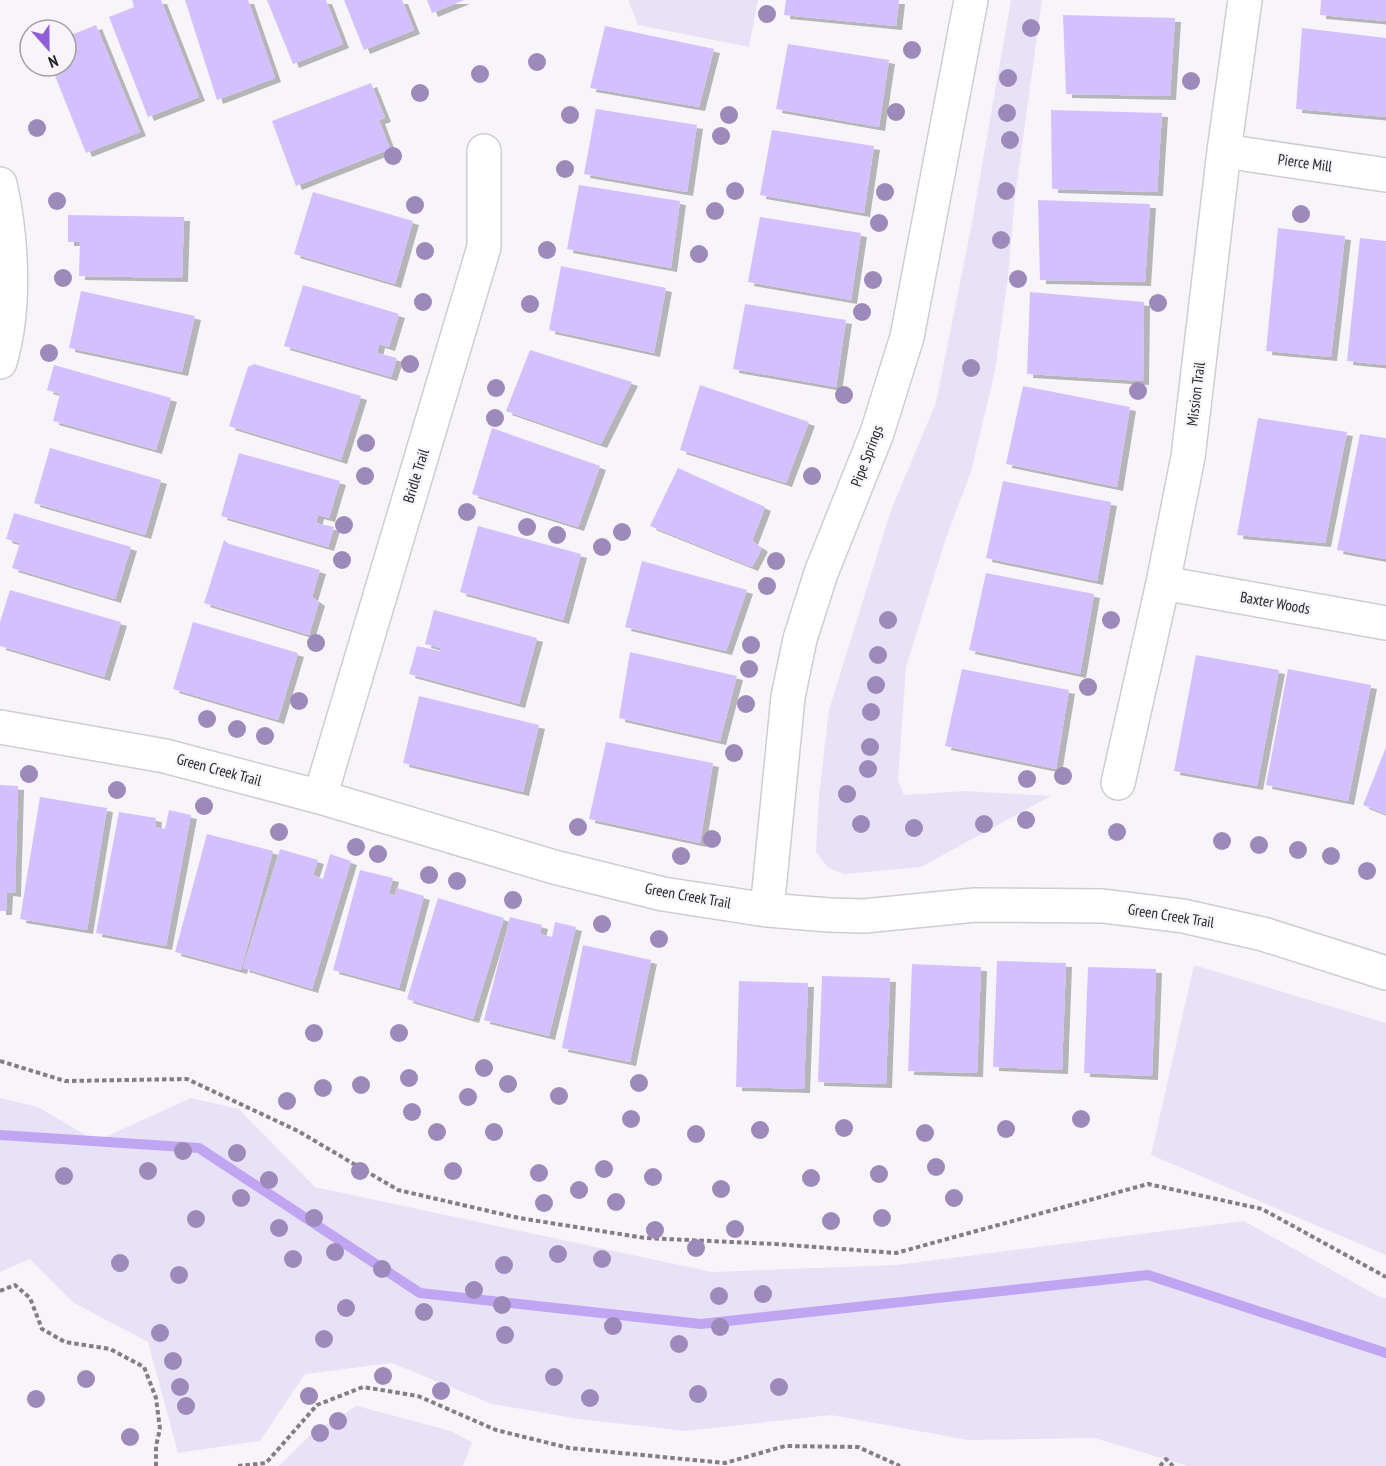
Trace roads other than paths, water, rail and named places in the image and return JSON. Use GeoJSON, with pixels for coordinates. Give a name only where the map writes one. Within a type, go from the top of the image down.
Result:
{"type":"FeatureCollection","features":[{"type":"Feature","properties":{"kind":"street","name":"Pipe Springs"},"geometry":{"type":"LineString","coordinates":[[767,910],[788,698],[800,639],[821,573],[877,433],[907,337],[971,0]]}},
{"type":"Feature","properties":{"kind":"street","name":"Mission Trail"},"geometry":{"type":"LineString","coordinates":[[1118,783],[1163,583],[1188,457],[1224,151],[1245,0]]}},
{"type":"Feature","properties":{"kind":"street","name":"Bridle Trail"},"geometry":{"type":"LineString","coordinates":[[320,797],[484,247],[484,151]]}},
{"type":"Feature","properties":{"kind":"street","name":"Pierce Mill"},"geometry":{"type":"LineString","coordinates":[[1224,151],[1386,174]]}},
{"type":"Feature","properties":{"kind":"street"},"geometry":{"type":"LineString","coordinates":[[0,184],[6,211],[11,305],[0,362]]}},
{"type":"Feature","properties":{"kind":"street","name":"Baxter Woods"},"geometry":{"type":"LineString","coordinates":[[1163,583],[1386,623]]}},
{"type":"Feature","properties":{"kind":"street","name":"Green Creek Trail"},"geometry":{"type":"LineString","coordinates":[[0,727],[165,756],[320,797],[554,867],[663,894],[767,910],[864,916],[975,905],[1103,906],[1183,916],[1263,934],[1386,974]]}},
{"type":"Feature","properties":{"kind":"waterway"},"geometry":{"type":"LineString","coordinates":[[0,1135],[199,1148],[420,1293],[701,1324],[1148,1275],[1386,1353]]}}]}
